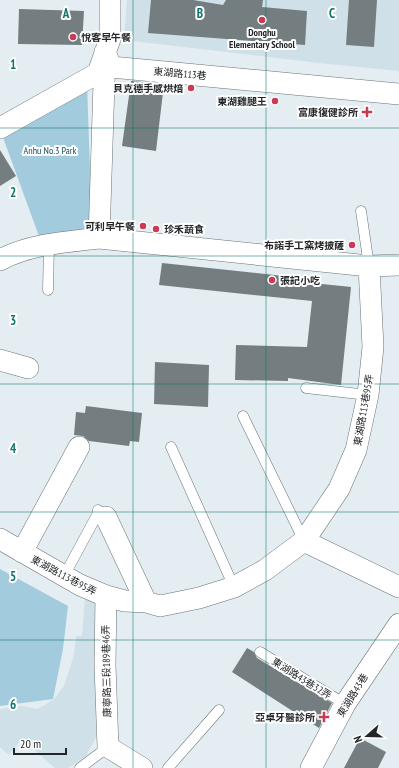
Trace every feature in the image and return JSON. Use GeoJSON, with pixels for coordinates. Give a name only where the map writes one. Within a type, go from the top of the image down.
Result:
{"type":"FeatureCollection","features":[{"type":"Feature","properties":{"kind":"street"},"geometry":{"type":"LineString","coordinates":[[0,128],[98,73],[110,39],[110,0]]}},
{"type":"Feature","properties":{"kind":"street"},"geometry":{"type":"LineString","coordinates":[[99,238],[105,52]]}},
{"type":"Feature","properties":{"kind":"street","name":"東湖路113巷"},"geometry":{"type":"LineString","coordinates":[[105,52],[111,67],[399,94]]}},
{"type":"Feature","properties":{"kind":"street"},"geometry":{"type":"LineString","coordinates":[[0,260],[12,254],[49,245],[99,238],[369,266],[399,265]]}},
{"type":"Feature","properties":{"kind":"street","name":"東湖路113巷95弄"},"geometry":{"type":"LineString","coordinates":[[0,539],[80,585],[106,596],[126,601],[146,602],[160,606],[199,598],[234,587],[265,570],[304,540],[339,489],[356,450],[368,395],[373,346],[369,266]]}},
{"type":"Feature","properties":{"kind":"street"},"geometry":{"type":"LineString","coordinates":[[0,360],[28,368]]}},
{"type":"Feature","properties":{"kind":"street"},"geometry":{"type":"LineString","coordinates":[[22,552],[79,447]]}},
{"type":"Feature","properties":{"kind":"street"},"geometry":{"type":"LineString","coordinates":[[102,514],[146,602]]}},
{"type":"Feature","properties":{"kind":"street"},"geometry":{"type":"LineString","coordinates":[[304,540],[399,587]]}},
{"type":"Feature","properties":{"kind":"street","name":"康寧路三段189巷46弄"},"geometry":{"type":"LineString","coordinates":[[106,596],[105,665],[108,747]]}},
{"type":"Feature","properties":{"kind":"street","name":"東湖路43巷"},"geometry":{"type":"LineString","coordinates":[[311,768],[345,704],[399,624]]}},
{"type":"Feature","properties":{"kind":"street"},"geometry":{"type":"LineString","coordinates":[[108,747],[142,768]]}},
{"type":"Feature","properties":{"kind":"lane"},"geometry":{"type":"LineString","coordinates":[[361,211],[369,266]]}},
{"type":"Feature","properties":{"kind":"lane"},"geometry":{"type":"LineString","coordinates":[[48,290],[49,245]]}},
{"type":"Feature","properties":{"kind":"lane"},"geometry":{"type":"LineString","coordinates":[[306,388],[368,395]]}},
{"type":"Feature","properties":{"kind":"lane"},"geometry":{"type":"LineString","coordinates":[[244,416],[304,540]]}},
{"type":"Feature","properties":{"kind":"lane"},"geometry":{"type":"LineString","coordinates":[[171,447],[234,587]]}},
{"type":"Feature","properties":{"kind":"lane"},"geometry":{"type":"LineString","coordinates":[[64,576],[97,515],[102,514]]}},
{"type":"Feature","properties":{"kind":"lane","name":"東湖路43巷32弄"},"geometry":{"type":"LineString","coordinates":[[260,652],[345,704]]}},
{"type":"Feature","properties":{"kind":"lane"},"geometry":{"type":"LineString","coordinates":[[168,768],[219,710]]}},
{"type":"Feature","properties":{"kind":"lane"},"geometry":{"type":"LineString","coordinates":[[80,768],[108,747]]}},
{"type":"Feature","properties":{"kind":"shaded area","name":"Donghu Elementary School"},"geometry":{"type":"Polygon","coordinates":[[[127,0],[399,0],[399,71],[124,40],[127,0]]]}},
{"type":"Feature","properties":{"kind":"shaded area"},"geometry":{"type":"Polygon","coordinates":[[[85,598],[98,602],[96,737],[86,756],[68,768],[55,768],[22,739],[9,755],[0,747],[0,709],[22,706],[38,709],[54,699],[64,686],[74,655],[76,636],[82,636],[85,598]]]}},
{"type":"Feature","properties":{"kind":"green space","name":"Anhu No.3 Park"},"geometry":{"type":"Polygon","coordinates":[[[87,83],[92,229],[40,239],[1,132],[87,83]]]}},
{"type":"Feature","properties":{"kind":"green space"},"geometry":{"type":"Polygon","coordinates":[[[0,569],[68,606],[63,649],[53,699],[0,706],[0,569]]]}},
{"type":"Feature","properties":{"kind":"building"},"geometry":{"type":"Polygon","coordinates":[[[151,0],[193,0],[223,5],[226,0],[263,0],[262,7],[307,11],[305,45],[148,33],[151,0]]]}},
{"type":"Feature","properties":{"kind":"building"},"geometry":{"type":"Polygon","coordinates":[[[349,0],[377,0],[374,47],[346,45],[349,0]]]}},
{"type":"Feature","properties":{"kind":"building"},"geometry":{"type":"Polygon","coordinates":[[[19,9],[84,11],[82,45],[18,44],[19,9]]]}},
{"type":"Feature","properties":{"kind":"building"},"geometry":{"type":"Polygon","coordinates":[[[131,81],[164,84],[156,151],[122,146],[131,81]]]}},
{"type":"Feature","properties":{"kind":"building"},"geometry":{"type":"Polygon","coordinates":[[[0,150],[16,176],[0,186],[0,150]]]}},
{"type":"Feature","properties":{"kind":"building"},"geometry":{"type":"Polygon","coordinates":[[[162,263],[293,277],[293,281],[351,287],[341,385],[288,378],[288,381],[235,380],[236,345],[307,347],[312,301],[159,285],[162,263]]]}},
{"type":"Feature","properties":{"kind":"building"},"geometry":{"type":"Polygon","coordinates":[[[155,362],[209,365],[208,407],[154,404],[155,362]]]}},
{"type":"Feature","properties":{"kind":"building"},"geometry":{"type":"Polygon","coordinates":[[[86,406],[142,413],[139,442],[130,441],[129,446],[89,441],[83,436],[74,435],[76,412],[85,413],[86,406]]]}},
{"type":"Feature","properties":{"kind":"building"},"geometry":{"type":"Polygon","coordinates":[[[247,648],[254,652],[257,658],[332,703],[319,728],[232,672],[247,648]]]}},
{"type":"Feature","properties":{"kind":"building"},"geometry":{"type":"Polygon","coordinates":[[[360,738],[386,752],[378,768],[344,768],[360,738]]]}},
{"type":"Feature","properties":{"kind":"place","name":"Donghu Elementary School"},"geometry":{"type":"Point","coordinates":[262,20]}},
{"type":"Feature","properties":{"kind":"place","name":"悅客早午餐"},"geometry":{"type":"Point","coordinates":[73,37]}},
{"type":"Feature","properties":{"kind":"place","name":"貝克德手感烘焙"},"geometry":{"type":"Point","coordinates":[191,88]}},
{"type":"Feature","properties":{"kind":"place","name":"東湖雞腿王"},"geometry":{"type":"Point","coordinates":[275,101]}},
{"type":"Feature","properties":{"kind":"place","name":"富康復健診所"},"geometry":{"type":"Point","coordinates":[367,112]}},
{"type":"Feature","properties":{"kind":"place","name":"可利早午餐"},"geometry":{"type":"Point","coordinates":[143,226]}},
{"type":"Feature","properties":{"kind":"place","name":"珍禾蔬食"},"geometry":{"type":"Point","coordinates":[156,229]}},
{"type":"Feature","properties":{"kind":"place","name":"布諾手工窯烤披薩"},"geometry":{"type":"Point","coordinates":[352,245]}},
{"type":"Feature","properties":{"kind":"place","name":"張記小吃"},"geometry":{"type":"Point","coordinates":[272,280]}},
{"type":"Feature","properties":{"kind":"place","name":"亞卓牙醫診所"},"geometry":{"type":"Point","coordinates":[324,717]}}]}
